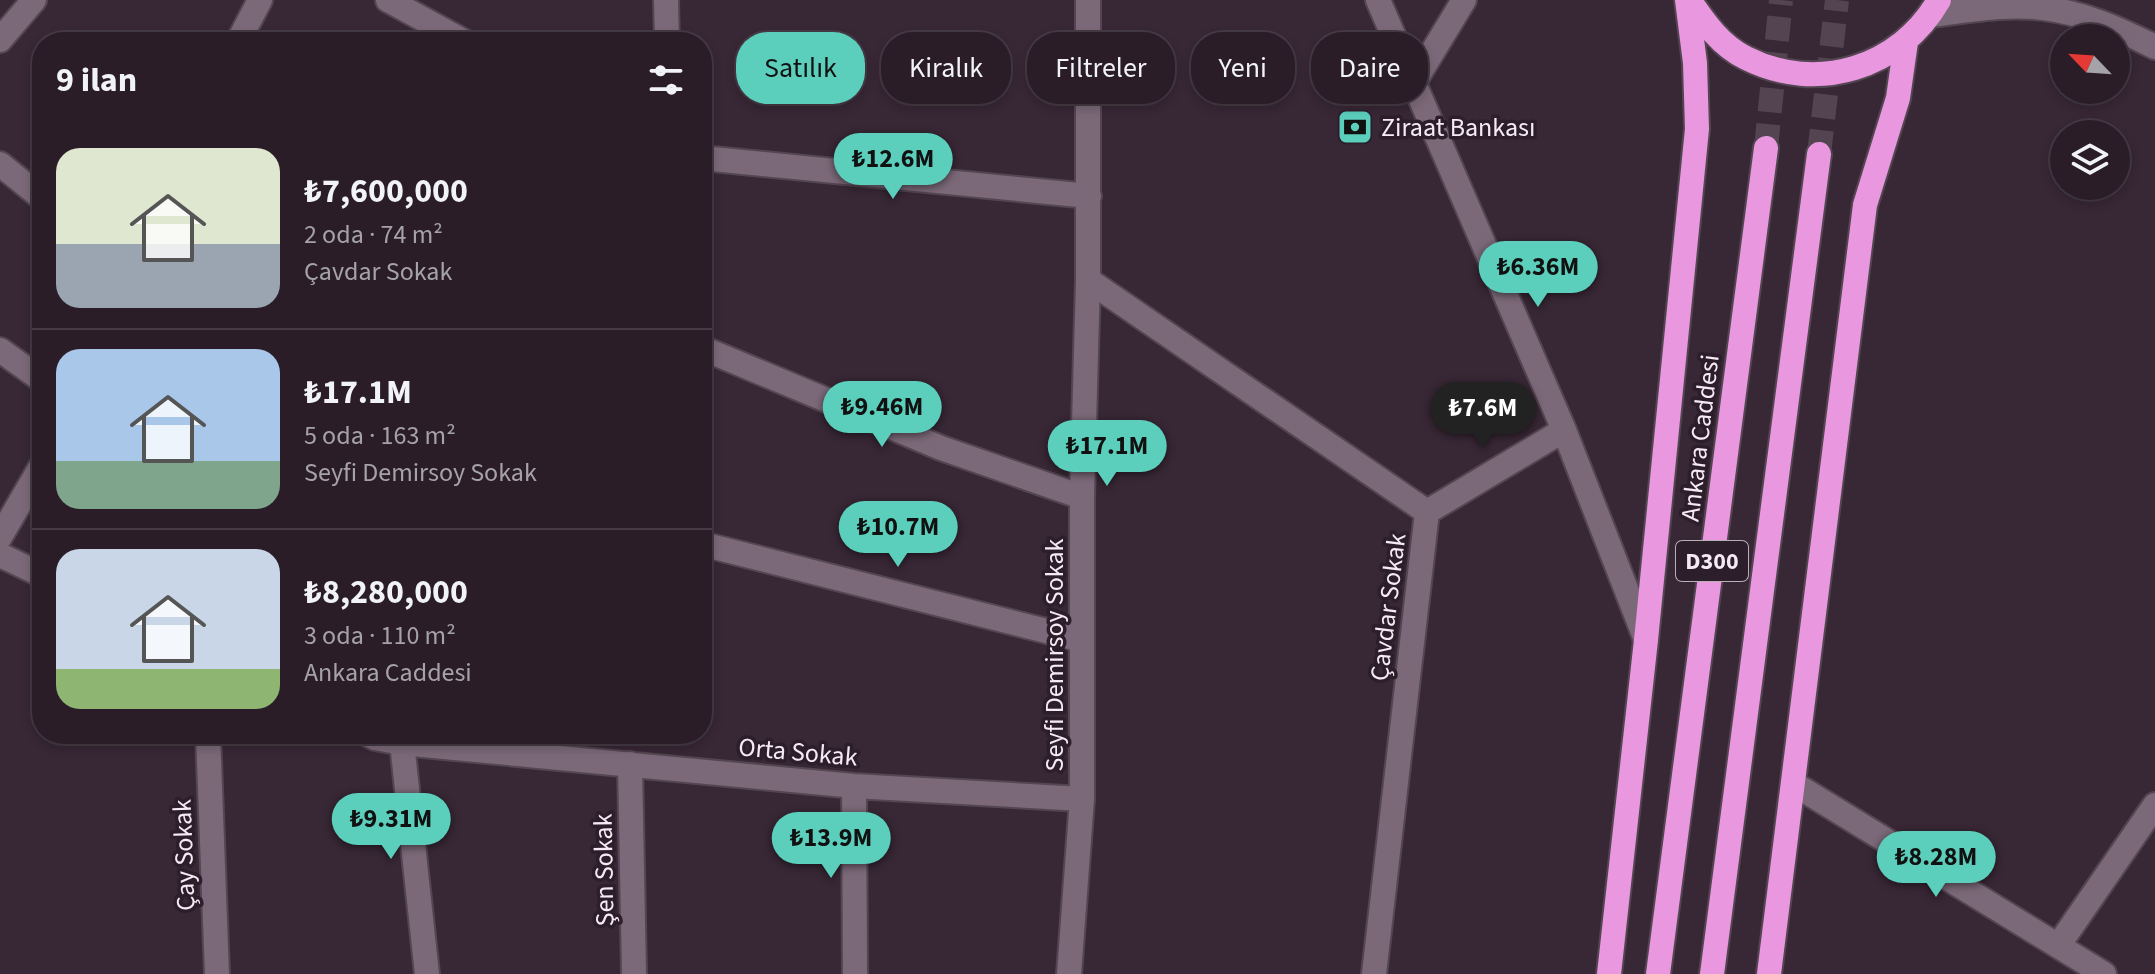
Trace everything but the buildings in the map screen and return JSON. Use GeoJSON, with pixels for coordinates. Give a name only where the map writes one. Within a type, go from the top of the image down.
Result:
{"type":"FeatureCollection","features":[{"type":"Feature","properties":{"kind":"highway"},"geometry":{"type":"LineString","coordinates":[[1688,0],[1711,31],[1744,58],[1785,73],[1828,75],[1870,65],[1906,42],[1935,8]]}},
{"type":"Feature","properties":{"kind":"highway"},"geometry":{"type":"LineString","coordinates":[[1609,974],[1697,129],[1695,63],[1688,0]]}},
{"type":"Feature","properties":{"kind":"highway"},"geometry":{"type":"LineString","coordinates":[[1769,974],[1865,205],[1898,98],[1906,42]]}},
{"type":"Feature","properties":{"kind":"highway","name":"Ankara Caddesi"},"geometry":{"type":"LineString","coordinates":[[1658,974],[1766,148]]}},
{"type":"Feature","properties":{"kind":"highway","name":"D300"},"geometry":{"type":"LineString","coordinates":[[1712,974],[1819,154]]}},
{"type":"Feature","properties":{"kind":"street"},"geometry":{"type":"LineString","coordinates":[[0,40],[34,0]]}},
{"type":"Feature","properties":{"kind":"street"},"geometry":{"type":"LineString","coordinates":[[243,32],[260,0]]}},
{"type":"Feature","properties":{"kind":"street"},"geometry":{"type":"LineString","coordinates":[[388,0],[447,32]]}},
{"type":"Feature","properties":{"kind":"street"},"geometry":{"type":"LineString","coordinates":[[666,0],[667,32]]}},
{"type":"Feature","properties":{"kind":"street","name":"Seyfi Demirsoy Sokak"},"geometry":{"type":"LineString","coordinates":[[1069,974],[1082,799],[1082,497],[1089,196],[1088,0]]}},
{"type":"Feature","properties":{"kind":"street"},"geometry":{"type":"LineString","coordinates":[[1378,0],[1391,32]]}},
{"type":"Feature","properties":{"kind":"street"},"geometry":{"type":"LineString","coordinates":[[1428,59],[1464,0]]}},
{"type":"Feature","properties":{"kind":"street"},"geometry":{"type":"LineString","coordinates":[[1935,8],[2042,7],[2085,16],[2155,47]]}},
{"type":"Feature","properties":{"kind":"street"},"geometry":{"type":"LineString","coordinates":[[1422,104],[1564,430],[1646,640]]}},
{"type":"Feature","properties":{"kind":"street"},"geometry":{"type":"LineString","coordinates":[[712,159],[1089,196]]}},
{"type":"Feature","properties":{"kind":"street"},"geometry":{"type":"LineString","coordinates":[[0,164],[32,190]]}},
{"type":"Feature","properties":{"kind":"street","name":"Çavdar Sokak"},"geometry":{"type":"LineString","coordinates":[[1088,280],[1427,512],[1374,974]]}},
{"type":"Feature","properties":{"kind":"street"},"geometry":{"type":"LineString","coordinates":[[0,350],[32,373]]}},
{"type":"Feature","properties":{"kind":"street"},"geometry":{"type":"LineString","coordinates":[[712,352],[941,448],[1082,497]]}},
{"type":"Feature","properties":{"kind":"street"},"geometry":{"type":"LineString","coordinates":[[1427,512],[1564,430]]}},
{"type":"Feature","properties":{"kind":"street"},"geometry":{"type":"LineString","coordinates":[[0,537],[32,482]]}},
{"type":"Feature","properties":{"kind":"street"},"geometry":{"type":"LineString","coordinates":[[712,547],[1082,640]]}},
{"type":"Feature","properties":{"kind":"street"},"geometry":{"type":"LineString","coordinates":[[0,555],[32,570]]}},
{"type":"Feature","properties":{"kind":"street","name":"Çay Sokak"},"geometry":{"type":"LineString","coordinates":[[208,744],[217,974]]}},
{"type":"Feature","properties":{"kind":"street"},"geometry":{"type":"LineString","coordinates":[[402,744],[427,974]]}},
{"type":"Feature","properties":{"kind":"street","name":"Orta Sokak"},"geometry":{"type":"LineString","coordinates":[[413,744],[854,786],[1082,799]]}},
{"type":"Feature","properties":{"kind":"street","name":"Şen Sokak"},"geometry":{"type":"LineString","coordinates":[[630,764],[634,974]]}},
{"type":"Feature","properties":{"kind":"street"},"geometry":{"type":"LineString","coordinates":[[1794,784],[2104,974]]}},
{"type":"Feature","properties":{"kind":"street"},"geometry":{"type":"LineString","coordinates":[[854,786],[855,974]]}},
{"type":"Feature","properties":{"kind":"street"},"geometry":{"type":"LineString","coordinates":[[2058,946],[2155,805]]}},
{"type":"Feature","properties":{"kind":"tunnel"},"geometry":{"type":"LineString","coordinates":[[1766,148],[1781,0]]}},
{"type":"Feature","properties":{"kind":"tunnel"},"geometry":{"type":"LineString","coordinates":[[1819,154],[1837,0]]}},
{"type":"Feature","properties":{"kind":"place","name":"Ziraat Bankası"},"geometry":{"type":"Point","coordinates":[1355,127]}}]}
